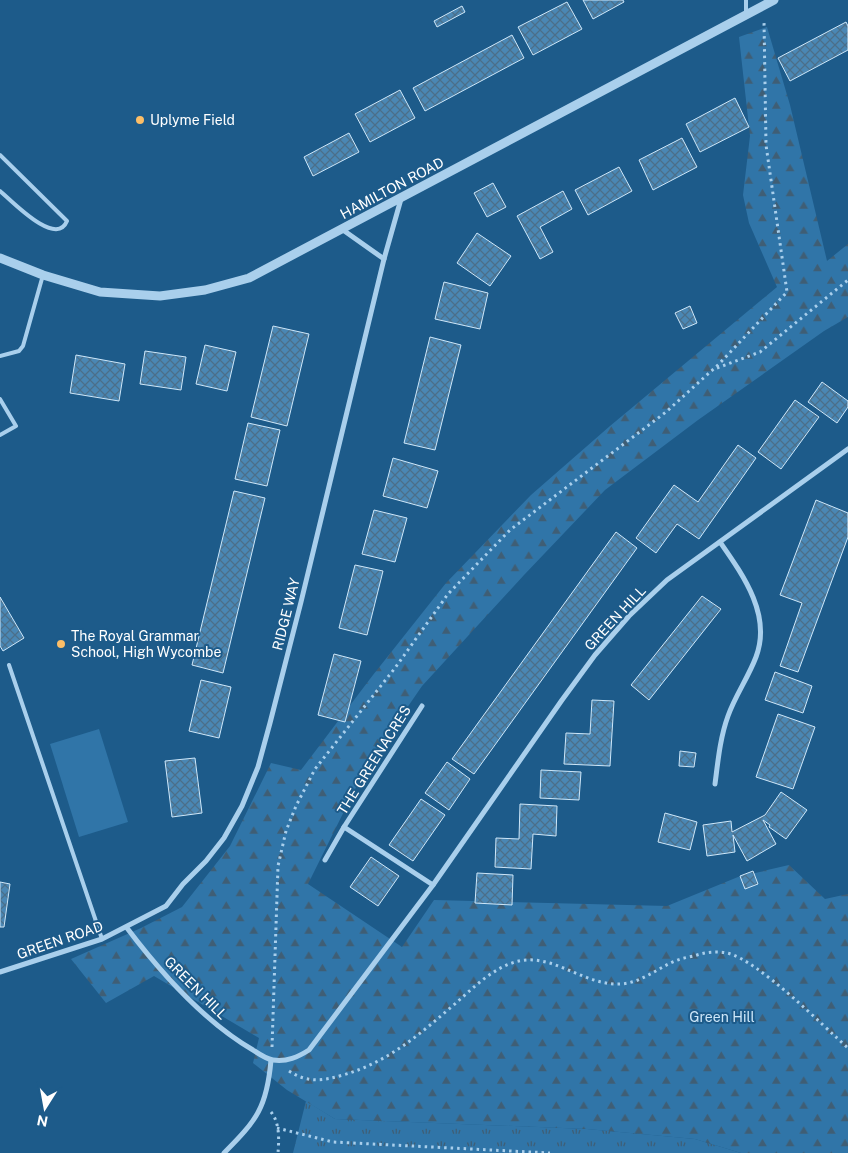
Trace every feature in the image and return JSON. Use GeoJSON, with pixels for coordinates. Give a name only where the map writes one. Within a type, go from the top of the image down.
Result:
{"type":"FeatureCollection","features":[{"type":"Feature","properties":{"kind":"street","name":"HAMILTON ROAD"},"geometry":{"type":"LineString","coordinates":[[0,258],[42,275],[100,292],[160,296],[204,290],[249,278],[343,230],[774,0]]}},
{"type":"Feature","properties":{"kind":"street","name":"RIDGE WAY"},"geometry":{"type":"LineString","coordinates":[[127,928],[166,906],[183,884],[206,861],[224,838],[242,806],[255,775],[301,602],[384,259],[401,199]]}},
{"type":"Feature","properties":{"kind":"street"},"geometry":{"type":"LineString","coordinates":[[343,230],[384,259]]}},
{"type":"Feature","properties":{"kind":"street","name":"GREEN HILL"},"geometry":{"type":"LineString","coordinates":[[127,928],[146,954],[200,1011],[242,1044],[271,1060],[291,1059],[309,1050],[318,1041],[433,885],[595,655],[629,616],[667,580],[848,449]]}},
{"type":"Feature","properties":{"kind":"street"},"geometry":{"type":"LineString","coordinates":[[715,784],[720,748],[727,718],[756,656],[760,633],[756,604],[745,577],[720,542]]}},
{"type":"Feature","properties":{"kind":"street","name":"THE GREENACRES"},"geometry":{"type":"LineString","coordinates":[[325,860],[344,827],[422,706]]}},
{"type":"Feature","properties":{"kind":"street","name":"THE GREENACRES"},"geometry":{"type":"LineString","coordinates":[[344,827],[433,885]]}},
{"type":"Feature","properties":{"kind":"street","name":"GREEN ROAD"},"geometry":{"type":"LineString","coordinates":[[0,972],[102,939],[127,928]]}},
{"type":"Feature","properties":{"kind":"street"},"geometry":{"type":"LineString","coordinates":[[224,1153],[247,1130],[263,1105],[269,1082],[271,1060]]}},
{"type":"Feature","properties":{"kind":"lane"},"geometry":{"type":"LineString","coordinates":[[746,0],[746,15]]}},
{"type":"Feature","properties":{"kind":"lane"},"geometry":{"type":"LineString","coordinates":[[0,155],[67,221],[66,224],[59,229],[41,225],[0,191]]}},
{"type":"Feature","properties":{"kind":"lane"},"geometry":{"type":"LineString","coordinates":[[0,356],[19,351],[24,346],[42,275]]}},
{"type":"Feature","properties":{"kind":"lane"},"geometry":{"type":"LineString","coordinates":[[0,400],[16,426],[0,435]]}},
{"type":"Feature","properties":{"kind":"lane"},"geometry":{"type":"LineString","coordinates":[[9,665],[102,939]]}},
{"type":"Feature","properties":{"kind":"path"},"geometry":{"type":"LineString","coordinates":[[271,1060],[278,866],[286,831],[296,806],[315,769],[395,668],[448,594],[510,530],[666,412],[714,369],[787,292],[766,145],[764,5]]}},
{"type":"Feature","properties":{"kind":"path"},"geometry":{"type":"LineString","coordinates":[[714,369],[760,352],[848,280]]}},
{"type":"Feature","properties":{"kind":"path"},"geometry":{"type":"LineString","coordinates":[[308,1080],[326,1080],[358,1071],[389,1056],[421,1033],[498,969],[517,961],[535,960],[600,982],[619,984],[640,980],[676,961],[708,952],[728,954],[747,962],[772,980],[848,1048]]}},
{"type":"Feature","properties":{"kind":"path"},"geometry":{"type":"LineString","coordinates":[[263,1105],[275,1117],[278,1128],[278,1153]]}},
{"type":"Feature","properties":{"kind":"path"},"geometry":{"type":"LineString","coordinates":[[278,1128],[333,1142],[550,1153]]}},
{"type":"Feature","properties":{"kind":"green space","name":"Green Hill"},"geometry":{"type":"Polygon","coordinates":[[[767,27],[790,105],[827,261],[848,244],[848,317],[824,331],[698,420],[605,490],[524,575],[422,686],[365,769],[308,884],[402,947],[434,900],[667,906],[738,877],[789,865],[825,899],[848,894],[848,1153],[741,1153],[695,1139],[587,1129],[335,1119],[287,1090],[253,1063],[259,1038],[154,976],[106,1003],[71,959],[141,928],[182,907],[230,846],[271,763],[301,770],[446,583],[531,495],[610,426],[777,287],[749,223],[743,195],[750,136],[739,37],[767,27]]]}},
{"type":"Feature","properties":{"kind":"green space"},"geometry":{"type":"Polygon","coordinates":[[[99,729],[128,822],[79,837],[50,744],[99,729]]]}},
{"type":"Feature","properties":{"kind":"green space"},"geometry":{"type":"Polygon","coordinates":[[[306,1101],[335,1119],[587,1129],[695,1139],[741,1153],[293,1153],[306,1101]]]}},
{"type":"Feature","properties":{"kind":"building"},"geometry":{"type":"Polygon","coordinates":[[[583,0],[623,0],[624,2],[593,19],[583,0]]]}},
{"type":"Feature","properties":{"kind":"building"},"geometry":{"type":"Polygon","coordinates":[[[567,2],[582,29],[533,55],[518,27],[567,2]]]}},
{"type":"Feature","properties":{"kind":"building"},"geometry":{"type":"Polygon","coordinates":[[[462,6],[465,12],[437,27],[434,21],[462,6]]]}},
{"type":"Feature","properties":{"kind":"building"},"geometry":{"type":"Polygon","coordinates":[[[846,22],[848,26],[848,50],[790,81],[778,58],[846,22]]]}},
{"type":"Feature","properties":{"kind":"building"},"geometry":{"type":"Polygon","coordinates":[[[512,35],[524,58],[425,111],[413,88],[512,35]]]}},
{"type":"Feature","properties":{"kind":"building"},"geometry":{"type":"Polygon","coordinates":[[[400,90],[415,118],[370,142],[355,114],[400,90]]]}},
{"type":"Feature","properties":{"kind":"building"},"geometry":{"type":"Polygon","coordinates":[[[735,98],[749,127],[700,152],[686,124],[735,98]]]}},
{"type":"Feature","properties":{"kind":"building"},"geometry":{"type":"Polygon","coordinates":[[[349,133],[359,152],[313,176],[304,157],[349,133]]]}},
{"type":"Feature","properties":{"kind":"building"},"geometry":{"type":"Polygon","coordinates":[[[682,138],[697,167],[653,190],[639,160],[682,138]]]}},
{"type":"Feature","properties":{"kind":"building"},"geometry":{"type":"Polygon","coordinates":[[[619,167],[632,191],[588,215],[575,190],[619,167]]]}},
{"type":"Feature","properties":{"kind":"building"},"geometry":{"type":"Polygon","coordinates":[[[493,183],[506,207],[487,217],[474,193],[493,183]]]}},
{"type":"Feature","properties":{"kind":"building"},"geometry":{"type":"Polygon","coordinates":[[[563,191],[572,209],[540,227],[553,252],[540,259],[517,216],[563,191]]]}},
{"type":"Feature","properties":{"kind":"building"},"geometry":{"type":"Polygon","coordinates":[[[477,233],[511,256],[490,286],[457,263],[477,233]]]}},
{"type":"Feature","properties":{"kind":"building"},"geometry":{"type":"Polygon","coordinates":[[[444,282],[488,293],[480,329],[435,319],[444,282]]]}},
{"type":"Feature","properties":{"kind":"building"},"geometry":{"type":"Polygon","coordinates":[[[690,306],[697,323],[683,329],[675,313],[690,306]]]}},
{"type":"Feature","properties":{"kind":"building"},"geometry":{"type":"Polygon","coordinates":[[[273,326],[309,334],[287,426],[251,417],[273,326]]]}},
{"type":"Feature","properties":{"kind":"building"},"geometry":{"type":"Polygon","coordinates":[[[430,337],[461,345],[435,450],[404,443],[430,337]]]}},
{"type":"Feature","properties":{"kind":"building"},"geometry":{"type":"Polygon","coordinates":[[[205,345],[236,352],[227,391],[196,384],[205,345]]]}},
{"type":"Feature","properties":{"kind":"building"},"geometry":{"type":"Polygon","coordinates":[[[145,351],[186,357],[181,390],[140,384],[145,351]]]}},
{"type":"Feature","properties":{"kind":"building"},"geometry":{"type":"Polygon","coordinates":[[[76,355],[125,364],[119,401],[70,393],[76,355]]]}},
{"type":"Feature","properties":{"kind":"building"},"geometry":{"type":"Polygon","coordinates":[[[822,382],[848,401],[848,407],[837,423],[808,402],[822,382]]]}},
{"type":"Feature","properties":{"kind":"building"},"geometry":{"type":"Polygon","coordinates":[[[795,400],[819,417],[781,469],[758,452],[795,400]]]}},
{"type":"Feature","properties":{"kind":"building"},"geometry":{"type":"Polygon","coordinates":[[[248,423],[280,430],[267,486],[235,479],[248,423]]]}},
{"type":"Feature","properties":{"kind":"building"},"geometry":{"type":"Polygon","coordinates":[[[738,445],[756,458],[699,539],[677,524],[656,553],[636,538],[674,485],[698,502],[738,445]]]}},
{"type":"Feature","properties":{"kind":"building"},"geometry":{"type":"Polygon","coordinates":[[[393,458],[438,471],[427,508],[383,496],[393,458]]]}},
{"type":"Feature","properties":{"kind":"building"},"geometry":{"type":"Polygon","coordinates":[[[234,491],[265,498],[223,673],[192,665],[234,491]]]}},
{"type":"Feature","properties":{"kind":"building"},"geometry":{"type":"Polygon","coordinates":[[[816,500],[848,513],[848,537],[798,672],[780,666],[802,603],[780,595],[816,500]]]}},
{"type":"Feature","properties":{"kind":"building"},"geometry":{"type":"Polygon","coordinates":[[[374,510],[407,518],[395,562],[362,554],[374,510]]]}},
{"type":"Feature","properties":{"kind":"building"},"geometry":{"type":"Polygon","coordinates":[[[616,532],[637,548],[474,774],[452,759],[616,532]]]}},
{"type":"Feature","properties":{"kind":"building"},"geometry":{"type":"Polygon","coordinates":[[[355,565],[383,571],[367,635],[339,628],[355,565]]]}},
{"type":"Feature","properties":{"kind":"building"},"geometry":{"type":"Polygon","coordinates":[[[702,596],[721,609],[649,700],[631,685],[702,596]]]}},
{"type":"Feature","properties":{"kind":"building"},"geometry":{"type":"Polygon","coordinates":[[[0,597],[24,638],[3,651],[0,646],[0,597]]]}},
{"type":"Feature","properties":{"kind":"building"},"geometry":{"type":"Polygon","coordinates":[[[334,654],[361,661],[345,722],[318,715],[334,654]]]}},
{"type":"Feature","properties":{"kind":"building"},"geometry":{"type":"Polygon","coordinates":[[[775,672],[812,686],[803,713],[765,700],[775,672]]]}},
{"type":"Feature","properties":{"kind":"building"},"geometry":{"type":"Polygon","coordinates":[[[201,680],[231,687],[219,738],[189,731],[201,680]]]}},
{"type":"Feature","properties":{"kind":"building"},"geometry":{"type":"Polygon","coordinates":[[[592,700],[614,701],[610,766],[564,764],[566,733],[590,734],[592,700]]]}},
{"type":"Feature","properties":{"kind":"building"},"geometry":{"type":"Polygon","coordinates":[[[778,714],[815,727],[793,789],[756,777],[778,714]]]}},
{"type":"Feature","properties":{"kind":"building"},"geometry":{"type":"Polygon","coordinates":[[[680,751],[696,753],[694,767],[679,766],[680,751]]]}},
{"type":"Feature","properties":{"kind":"building"},"geometry":{"type":"Polygon","coordinates":[[[195,758],[202,813],[172,817],[165,761],[195,758]]]}},
{"type":"Feature","properties":{"kind":"building"},"geometry":{"type":"Polygon","coordinates":[[[447,762],[470,779],[449,810],[425,793],[447,762]]]}},
{"type":"Feature","properties":{"kind":"building"},"geometry":{"type":"Polygon","coordinates":[[[541,770],[581,772],[579,800],[540,798],[541,770]]]}},
{"type":"Feature","properties":{"kind":"building"},"geometry":{"type":"Polygon","coordinates":[[[781,792],[807,810],[786,839],[769,827],[770,825],[763,820],[776,844],[747,861],[733,835],[735,852],[707,856],[703,825],[731,821],[732,832],[765,815],[781,792]]]}},
{"type":"Feature","properties":{"kind":"building"},"geometry":{"type":"Polygon","coordinates":[[[421,799],[445,815],[413,861],[389,845],[421,799]]]}},
{"type":"Feature","properties":{"kind":"building"},"geometry":{"type":"Polygon","coordinates":[[[520,804],[557,806],[556,836],[533,834],[531,869],[495,867],[496,838],[519,839],[520,804]]]}},
{"type":"Feature","properties":{"kind":"building"},"geometry":{"type":"Polygon","coordinates":[[[665,813],[697,822],[690,850],[658,842],[665,813]]]}},
{"type":"Feature","properties":{"kind":"building"},"geometry":{"type":"Polygon","coordinates":[[[371,857],[399,876],[378,906],[350,887],[371,857]]]}},
{"type":"Feature","properties":{"kind":"building"},"geometry":{"type":"Polygon","coordinates":[[[753,871],[758,884],[745,889],[740,876],[753,871]]]}},
{"type":"Feature","properties":{"kind":"building"},"geometry":{"type":"Polygon","coordinates":[[[477,873],[513,875],[512,905],[475,903],[477,873]]]}},
{"type":"Feature","properties":{"kind":"building"},"geometry":{"type":"Polygon","coordinates":[[[0,882],[10,884],[4,927],[0,927],[0,882]]]}},
{"type":"Feature","properties":{"kind":"place","name":"Uplyme Field"},"geometry":{"type":"Point","coordinates":[140,120]}},
{"type":"Feature","properties":{"kind":"place","name":"The Royal Grammar School, High Wycombe"},"geometry":{"type":"Point","coordinates":[61,644]}}]}
